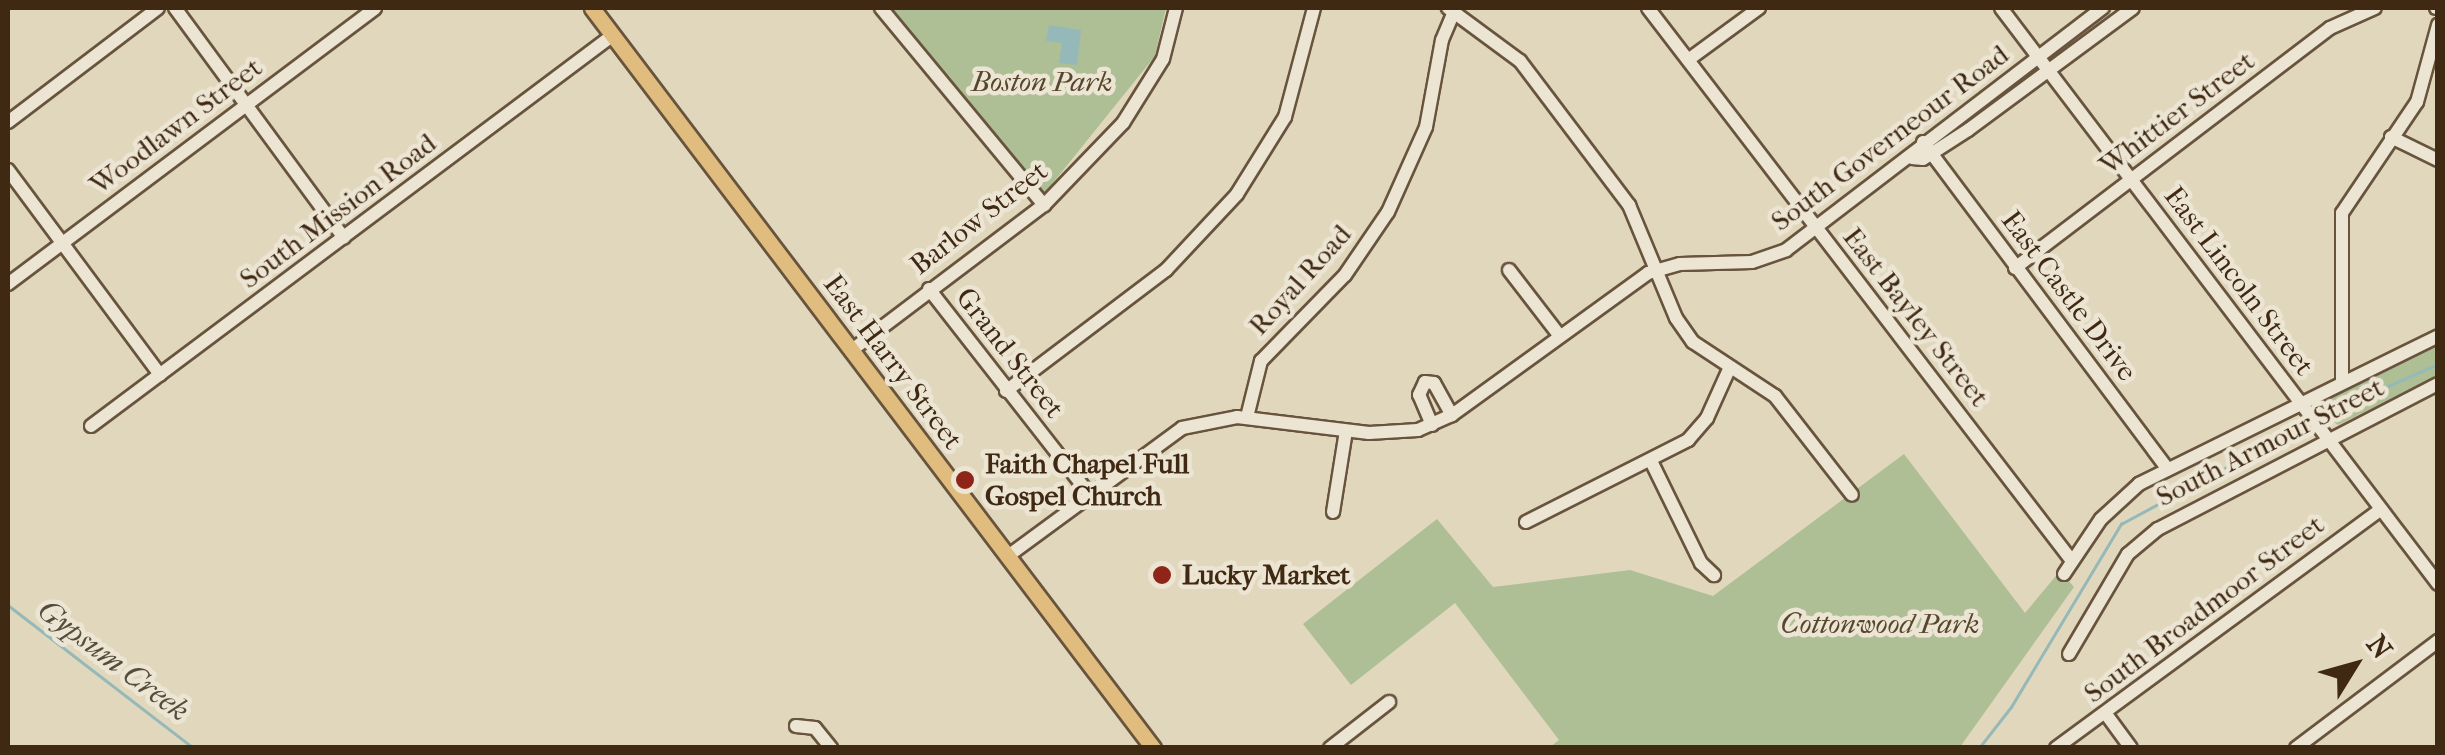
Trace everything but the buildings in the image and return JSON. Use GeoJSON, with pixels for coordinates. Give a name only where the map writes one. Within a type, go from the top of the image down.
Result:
{"type":"FeatureCollection","features":[{"type":"Feature","properties":{"kind":"main road","name":"East Harry Street"},"geometry":{"type":"LineString","coordinates":[[592,8],[1008,556],[1146,745]]}},
{"type":"Feature","properties":{"kind":"street"},"geometry":{"type":"LineString","coordinates":[[8,122],[158,8]]}},
{"type":"Feature","properties":{"kind":"street"},"geometry":{"type":"LineString","coordinates":[[175,8],[344,238]]}},
{"type":"Feature","properties":{"kind":"street","name":"Woodlawn Street"},"geometry":{"type":"LineString","coordinates":[[8,284],[375,8]]}},
{"type":"Feature","properties":{"kind":"street"},"geometry":{"type":"LineString","coordinates":[[881,8],[1000,160],[1044,205]]}},
{"type":"Feature","properties":{"kind":"street","name":"Barlow Street"},"geometry":{"type":"LineString","coordinates":[[852,350],[1044,205],[1123,123],[1163,59],[1176,8]]}},
{"type":"Feature","properties":{"kind":"street"},"geometry":{"type":"LineString","coordinates":[[1006,391],[1166,270],[1237,194],[1290,107],[1314,8]]}},
{"type":"Feature","properties":{"kind":"street","name":"East Bayley Street"},"geometry":{"type":"LineString","coordinates":[[1648,8],[2072,561]]}},
{"type":"Feature","properties":{"kind":"street"},"geometry":{"type":"LineString","coordinates":[[1688,60],[1759,8]]}},
{"type":"Feature","properties":{"kind":"street","name":"East Lincoln Street"},"geometry":{"type":"LineString","coordinates":[[2000,8],[2438,584]]}},
{"type":"Feature","properties":{"kind":"street","name":"South Governeour Road"},"geometry":{"type":"LineString","coordinates":[[1927,148],[2103,8]]}},
{"type":"Feature","properties":{"kind":"street","name":"South Governeour Road"},"geometry":{"type":"LineString","coordinates":[[1008,556],[1182,428],[1246,417],[1392,434],[1432,425],[1452,415],[1626,285],[1657,270],[1752,262],[1818,231],[1912,158],[2048,70],[2134,8]]}},
{"type":"Feature","properties":{"kind":"street","name":"Whittier Street"},"geometry":{"type":"LineString","coordinates":[[2015,268],[2330,28],[2375,8]]}},
{"type":"Feature","properties":{"kind":"street"},"geometry":{"type":"LineString","coordinates":[[1452,9],[1502,43],[1538,83],[1636,215],[1685,332],[1776,396],[1852,494]]}},
{"type":"Feature","properties":{"kind":"street","name":"Royal Road"},"geometry":{"type":"LineString","coordinates":[[1246,417],[1261,360],[1344,276],[1388,212],[1426,128],[1442,40],[1452,9]]}},
{"type":"Feature","properties":{"kind":"street"},"geometry":{"type":"LineString","coordinates":[[2342,381],[2342,213],[2417,102],[2438,25]]}},
{"type":"Feature","properties":{"kind":"street","name":"South Mission Road"},"geometry":{"type":"LineString","coordinates":[[90,426],[613,35]]}},
{"type":"Feature","properties":{"kind":"street"},"geometry":{"type":"LineString","coordinates":[[2391,136],[2438,160]]}},
{"type":"Feature","properties":{"kind":"street","name":"East Castle Drive"},"geometry":{"type":"LineString","coordinates":[[1927,148],[2166,468]]}},
{"type":"Feature","properties":{"kind":"street"},"geometry":{"type":"LineString","coordinates":[[8,170],[160,375]]}},
{"type":"Feature","properties":{"kind":"street"},"geometry":{"type":"LineString","coordinates":[[1509,270],[1558,336]]}},
{"type":"Feature","properties":{"kind":"street","name":"Grand Street"},"geometry":{"type":"LineString","coordinates":[[930,290],[1089,494]]}},
{"type":"Feature","properties":{"kind":"street","name":"South Armour Street"},"geometry":{"type":"LineString","coordinates":[[2064,574],[2113,506],[2166,468],[2438,336]]}},
{"type":"Feature","properties":{"kind":"street"},"geometry":{"type":"LineString","coordinates":[[1526,522],[1651,461],[1698,429],[1730,367]]}},
{"type":"Feature","properties":{"kind":"street"},"geometry":{"type":"LineString","coordinates":[[1432,425],[1419,395],[1420,384],[1434,383],[1452,415]]}},
{"type":"Feature","properties":{"kind":"street","name":"South Armour Street"},"geometry":{"type":"LineString","coordinates":[[2069,654],[2142,540],[2438,384]]}},
{"type":"Feature","properties":{"kind":"street"},"geometry":{"type":"LineString","coordinates":[[1333,512],[1346,430]]}},
{"type":"Feature","properties":{"kind":"street"},"geometry":{"type":"LineString","coordinates":[[1651,461],[1701,564],[1714,575]]}},
{"type":"Feature","properties":{"kind":"street","name":"South Broadmoor Street"},"geometry":{"type":"LineString","coordinates":[[2056,748],[2380,508]]}},
{"type":"Feature","properties":{"kind":"street"},"geometry":{"type":"LineString","coordinates":[[2296,748],[2438,641]]}},
{"type":"Feature","properties":{"kind":"street"},"geometry":{"type":"LineString","coordinates":[[1330,748],[1389,702]]}},
{"type":"Feature","properties":{"kind":"street"},"geometry":{"type":"LineString","coordinates":[[2106,714],[2131,748]]}},
{"type":"Feature","properties":{"kind":"street"},"geometry":{"type":"LineString","coordinates":[[796,726],[815,728],[832,748]]}},
{"type":"Feature","properties":{"kind":"green space","name":"Boston Park"},"geometry":{"type":"Polygon","coordinates":[[[890,8],[1166,8],[1155,56],[1044,194],[979,125],[890,8]]]}},
{"type":"Feature","properties":{"kind":"green space"},"geometry":{"type":"Polygon","coordinates":[[[2437,341],[2437,376],[2338,425],[2317,409],[2317,400],[2437,341]]]}},
{"type":"Feature","properties":{"kind":"green space","name":"Cottonwood Park"},"geometry":{"type":"Polygon","coordinates":[[[1904,454],[2025,613],[2060,571],[2074,587],[1960,747],[1550,747],[1559,740],[1455,603],[1351,685],[1303,624],[1437,519],[1493,587],[1630,570],[1713,596],[1904,454]]]}},
{"type":"Feature","properties":{"kind":"water"},"geometry":{"type":"Polygon","coordinates":[[[1049,25],[1081,30],[1077,65],[1059,63],[1062,43],[1046,41],[1049,25]]]}},
{"type":"Feature","properties":{"kind":"waterway"},"geometry":{"type":"LineString","coordinates":[[2329,412],[2438,364]]}},
{"type":"Feature","properties":{"kind":"waterway"},"geometry":{"type":"LineString","coordinates":[[1979,748],[2011,707],[2121,524],[2292,432]]}},
{"type":"Feature","properties":{"kind":"waterway","name":"Gypsum Creek"},"geometry":{"type":"LineString","coordinates":[[8,605],[194,748]]}},
{"type":"Feature","properties":{"kind":"place","name":"Faith Chapel Full Gospel Church"},"geometry":{"type":"Point","coordinates":[965,480]}},
{"type":"Feature","properties":{"kind":"place","name":"Lucky Market"},"geometry":{"type":"Point","coordinates":[1162,575]}}]}
